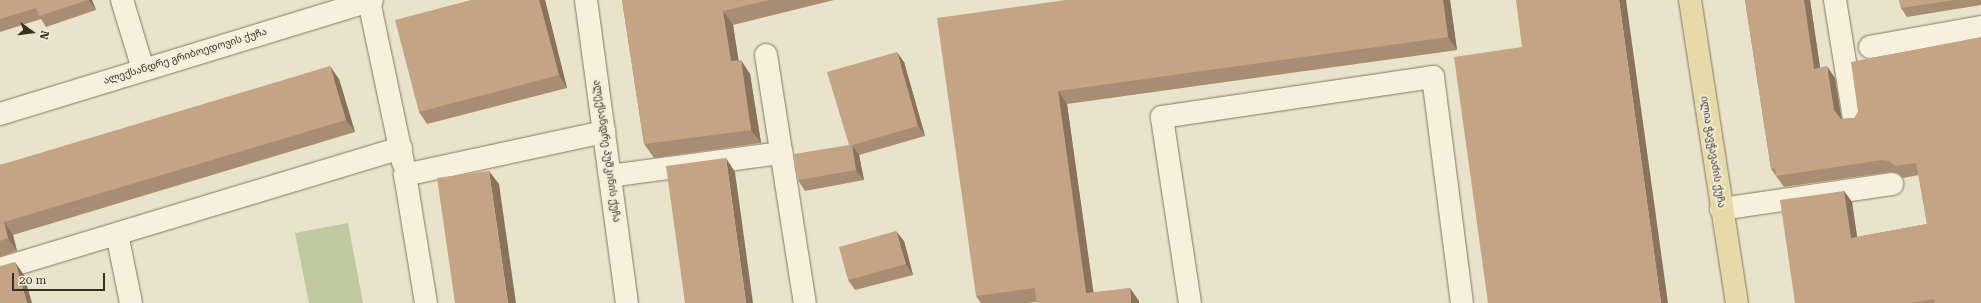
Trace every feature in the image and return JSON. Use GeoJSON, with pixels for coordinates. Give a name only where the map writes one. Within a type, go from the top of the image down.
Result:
{"type":"FeatureCollection","features":[{"type":"Feature","properties":{"kind":"main road","name":"ილია ჭავჭავაძის ქუჩა"},"geometry":{"type":"LineString","coordinates":[[1690,0],[1721,209],[1737,303]]}},
{"type":"Feature","properties":{"kind":"street"},"geometry":{"type":"LineString","coordinates":[[122,0],[142,69]]}},
{"type":"Feature","properties":{"kind":"street"},"geometry":{"type":"LineString","coordinates":[[370,0],[401,148],[426,303]]}},
{"type":"Feature","properties":{"kind":"street","name":"ალექსანდრე გრიბოედოვის ქუჩა"},"geometry":{"type":"LineString","coordinates":[[0,114],[370,0]]}},
{"type":"Feature","properties":{"kind":"street","name":"ალექსანდრე პუშკინის ქუჩა"},"geometry":{"type":"LineString","coordinates":[[586,0],[627,303]]}},
{"type":"Feature","properties":{"kind":"street"},"geometry":{"type":"LineString","coordinates":[[1835,0],[1854,119]]}},
{"type":"Feature","properties":{"kind":"street"},"geometry":{"type":"LineString","coordinates":[[1870,47],[1981,27]]}},
{"type":"Feature","properties":{"kind":"street"},"geometry":{"type":"LineString","coordinates":[[766,55],[805,303]]}},
{"type":"Feature","properties":{"kind":"street"},"geometry":{"type":"LineString","coordinates":[[1190,303],[1162,117],[1433,77],[1462,303]]}},
{"type":"Feature","properties":{"kind":"street"},"geometry":{"type":"LineString","coordinates":[[405,175],[604,132]]}},
{"type":"Feature","properties":{"kind":"street"},"geometry":{"type":"LineString","coordinates":[[0,269],[401,148]]}},
{"type":"Feature","properties":{"kind":"street"},"geometry":{"type":"LineString","coordinates":[[610,176],[781,153]]}},
{"type":"Feature","properties":{"kind":"street"},"geometry":{"type":"LineString","coordinates":[[1721,209],[1892,184]]}},
{"type":"Feature","properties":{"kind":"street"},"geometry":{"type":"LineString","coordinates":[[117,234],[131,303]]}},
{"type":"Feature","properties":{"kind":"green space"},"geometry":{"type":"Polygon","coordinates":[[[348,223],[363,303],[309,303],[295,233],[348,223]]]}},
{"type":"Feature","properties":{"kind":"building"},"geometry":{"type":"Polygon","coordinates":[[[0,0],[88,0],[39,16],[36,8],[0,19],[0,0]]]}},
{"type":"Feature","properties":{"kind":"building"},"geometry":{"type":"Polygon","coordinates":[[[471,0],[539,0],[559,75],[419,112],[395,20],[471,0]]]}},
{"type":"Feature","properties":{"kind":"building"},"geometry":{"type":"Polygon","coordinates":[[[622,0],[769,0],[723,11],[731,61],[741,60],[751,130],[644,144],[622,0]]]}},
{"type":"Feature","properties":{"kind":"building"},"geometry":{"type":"Polygon","coordinates":[[[1066,0],[1443,0],[1448,37],[1058,91],[1086,293],[1130,288],[1131,303],[1037,303],[1035,288],[976,296],[937,18],[1066,0]]]}},
{"type":"Feature","properties":{"kind":"building"},"geometry":{"type":"Polygon","coordinates":[[[1516,0],[1619,0],[1661,303],[1488,303],[1454,57],[1522,47],[1516,0]]]}},
{"type":"Feature","properties":{"kind":"building"},"geometry":{"type":"Polygon","coordinates":[[[1745,0],[1804,0],[1814,69],[1827,66],[1834,110],[1841,119],[1854,118],[1858,112],[1851,62],[1981,37],[1981,303],[1935,303],[1934,299],[1910,303],[1795,303],[1780,200],[1844,191],[1851,238],[1927,224],[1916,163],[1895,166],[1889,161],[1882,160],[1776,176],[1775,168],[1771,169],[1745,0]]]}},
{"type":"Feature","properties":{"kind":"building"},"geometry":{"type":"Polygon","coordinates":[[[1899,0],[1955,0],[1901,8],[1899,0]]]}},
{"type":"Feature","properties":{"kind":"building"},"geometry":{"type":"Polygon","coordinates":[[[897,52],[918,126],[852,145],[856,170],[798,180],[794,154],[849,145],[827,72],[897,52]]]}},
{"type":"Feature","properties":{"kind":"building"},"geometry":{"type":"Polygon","coordinates":[[[330,66],[346,120],[4,222],[8,238],[0,241],[0,165],[330,66]]]}},
{"type":"Feature","properties":{"kind":"building"},"geometry":{"type":"Polygon","coordinates":[[[726,158],[746,303],[685,303],[666,166],[726,158]]]}},
{"type":"Feature","properties":{"kind":"building"},"geometry":{"type":"Polygon","coordinates":[[[489,171],[508,303],[455,303],[437,178],[489,171]]]}},
{"type":"Feature","properties":{"kind":"building"},"geometry":{"type":"Polygon","coordinates":[[[896,231],[906,264],[848,280],[839,247],[896,231]]]}},
{"type":"Feature","properties":{"kind":"building"},"geometry":{"type":"Polygon","coordinates":[[[15,262],[27,303],[0,303],[0,266],[15,262]]]}}]}
